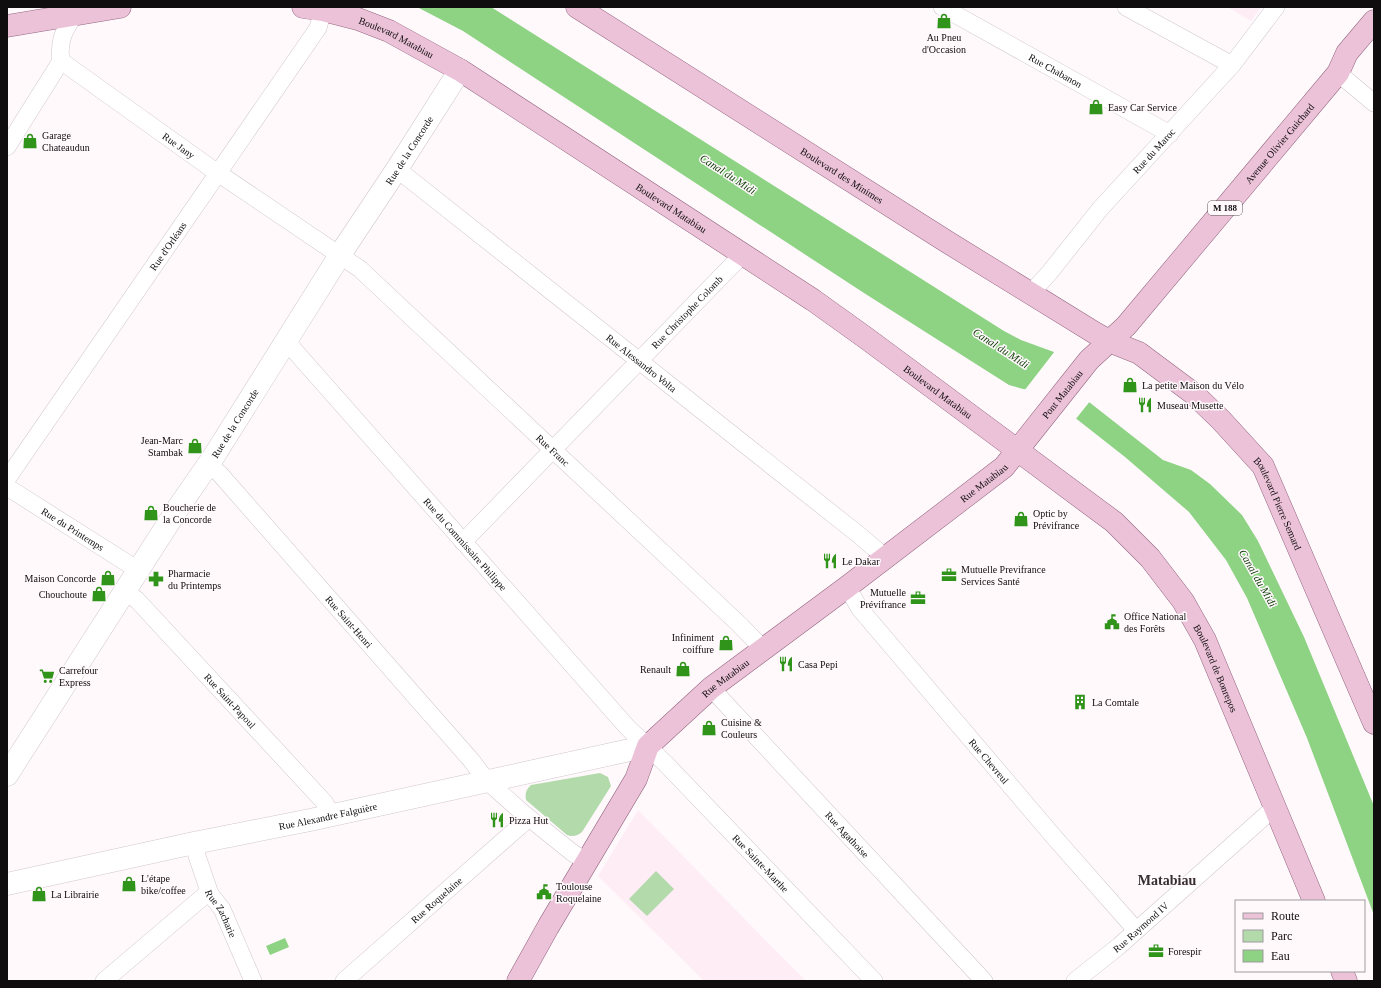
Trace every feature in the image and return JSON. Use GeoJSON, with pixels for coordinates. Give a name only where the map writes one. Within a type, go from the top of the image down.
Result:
{"type":"FeatureCollection","features":[{"type":"Feature","properties":{"kind":"main road"},"geometry":{"type":"LineString","coordinates":[[7,26],[120,7]]}},
{"type":"Feature","properties":{"kind":"main road","name":"Boulevard des Minimes"},"geometry":{"type":"LineString","coordinates":[[577,7],[942,239],[1109,341]]}},
{"type":"Feature","properties":{"kind":"main road","name":"Boulevard Matabiau"},"geometry":{"type":"LineString","coordinates":[[313,9],[358,19],[389,31],[460,70],[743,254],[854,330],[1018,450]]}},
{"type":"Feature","properties":{"kind":"main road","name":"Avenue Olivier Guichard"},"geometry":{"type":"LineString","coordinates":[[1338,73],[1347,54],[1374,21]]}},
{"type":"Feature","properties":{"kind":"main road","name":"Avenue Olivier Guichard"},"geometry":{"type":"LineString","coordinates":[[1109,341],[1126,326],[1338,73],[1357,59],[1374,39]]}},
{"type":"Feature","properties":{"kind":"main road","name":"Pont Matabiau"},"geometry":{"type":"LineString","coordinates":[[1018,450],[1089,360],[1109,341]]}},
{"type":"Feature","properties":{"kind":"main road","name":"Boulevard Pierre Semard"},"geometry":{"type":"LineString","coordinates":[[1109,341],[1139,353],[1194,394],[1221,420],[1263,466],[1374,723]]}},
{"type":"Feature","properties":{"kind":"main road","name":"Rue Matabiau"},"geometry":{"type":"LineString","coordinates":[[518,981],[548,927],[636,779],[648,746],[711,688],[886,558],[1004,467],[1018,450]]}},
{"type":"Feature","properties":{"kind":"main road","name":"Boulevard de Bonrepos"},"geometry":{"type":"LineString","coordinates":[[1018,450],[1114,522],[1150,558],[1183,601],[1205,640],[1314,900]]}},
{"type":"Feature","properties":{"kind":"street","name":"Rue Chabanon"},"geometry":{"type":"LineString","coordinates":[[942,7],[1170,134]]}},
{"type":"Feature","properties":{"kind":"street"},"geometry":{"type":"LineString","coordinates":[[1126,7],[1232,65]]}},
{"type":"Feature","properties":{"kind":"street","name":"Rue du Maroc"},"geometry":{"type":"LineString","coordinates":[[1031,293],[1050,272],[1100,209],[1232,65],[1276,7]]}},
{"type":"Feature","properties":{"kind":"street","name":"Rue d'Orléans"},"geometry":{"type":"LineString","coordinates":[[7,479],[318,28],[313,9]]}},
{"type":"Feature","properties":{"kind":"street"},"geometry":{"type":"LineString","coordinates":[[7,147],[61,61],[59,50],[62,35],[74,15]]}},
{"type":"Feature","properties":{"kind":"street","name":"Rue Jany"},"geometry":{"type":"LineString","coordinates":[[61,61],[218,173],[340,256]]}},
{"type":"Feature","properties":{"kind":"street","name":"Rue de la Concorde"},"geometry":{"type":"LineString","coordinates":[[10,763],[208,465],[286,340],[460,70]]}},
{"type":"Feature","properties":{"kind":"street"},"geometry":{"type":"LineString","coordinates":[[1338,73],[1374,103]]}},
{"type":"Feature","properties":{"kind":"street","name":"Rue Alessandro Volta"},"geometry":{"type":"LineString","coordinates":[[397,169],[859,534],[886,558]]}},
{"type":"Feature","properties":{"kind":"street","name":"Rue Christophe Colomb"},"geometry":{"type":"LineString","coordinates":[[463,542],[743,254]]}},
{"type":"Feature","properties":{"kind":"street","name":"Rue Franc"},"geometry":{"type":"LineString","coordinates":[[340,256],[360,269],[554,450],[747,632],[763,649]]}},
{"type":"Feature","properties":{"kind":"street","name":"Rue du Commissaire Philippe"},"geometry":{"type":"LineString","coordinates":[[286,340],[628,728],[648,746]]}},
{"type":"Feature","properties":{"kind":"street","name":"Rue Saint-Henri"},"geometry":{"type":"LineString","coordinates":[[208,465],[219,473],[488,781],[529,818],[574,854],[588,861]]}},
{"type":"Feature","properties":{"kind":"street","name":"Rue du Printemps"},"geometry":{"type":"LineString","coordinates":[[7,487],[138,570]]}},
{"type":"Feature","properties":{"kind":"street","name":"Rue Chevreul"},"geometry":{"type":"LineString","coordinates":[[847,587],[865,615],[1054,837],[1136,930]]}},
{"type":"Feature","properties":{"kind":"street","name":"Rue Saint-Papoul"},"geometry":{"type":"LineString","coordinates":[[124,591],[137,600],[325,802],[331,815]]}},
{"type":"Feature","properties":{"kind":"street","name":"Rue Agathoise"},"geometry":{"type":"LineString","coordinates":[[711,688],[984,981]]}},
{"type":"Feature","properties":{"kind":"street","name":"Rue Alexandre Falguière"},"geometry":{"type":"LineString","coordinates":[[7,884],[648,746]]}},
{"type":"Feature","properties":{"kind":"street","name":"Rue Sainte-Marthe"},"geometry":{"type":"LineString","coordinates":[[648,746],[874,981]]}},
{"type":"Feature","properties":{"kind":"street","name":"Rue Raymond IV"},"geometry":{"type":"LineString","coordinates":[[1075,981],[1119,946],[1275,807]]}},
{"type":"Feature","properties":{"kind":"street","name":"Rue Roquelaine"},"geometry":{"type":"LineString","coordinates":[[344,981],[529,818]]}},
{"type":"Feature","properties":{"kind":"street","name":"Rue Zacharie"},"geometry":{"type":"LineString","coordinates":[[194,843],[210,894],[222,909],[254,981]]}},
{"type":"Feature","properties":{"kind":"street"},"geometry":{"type":"LineString","coordinates":[[104,981],[204,896],[210,894]]}},
{"type":"Feature","properties":{"kind":"shaded area"},"geometry":{"type":"Polygon","coordinates":[[[1227,7],[1261,7],[1251,21],[1227,7]]]}},
{"type":"Feature","properties":{"kind":"shaded area"},"geometry":{"type":"Polygon","coordinates":[[[638,810],[806,981],[704,981],[598,876],[638,810]]]}},
{"type":"Feature","properties":{"kind":"green space"},"geometry":{"type":"Polygon","coordinates":[[[600,773],[608,777],[611,786],[582,832],[577,835],[567,835],[526,800],[526,792],[531,785],[600,773]]]}},
{"type":"Feature","properties":{"kind":"green space"},"geometry":{"type":"Polygon","coordinates":[[[656,871],[674,889],[647,916],[629,899],[656,871]]]}},
{"type":"Feature","properties":{"kind":"water","name":"Canal du Midi"},"geometry":{"type":"Polygon","coordinates":[[[417,7],[491,7],[1004,331],[1021,340],[1054,352],[1089,402],[1163,460],[1191,470],[1210,484],[1242,515],[1258,541],[1304,637],[1374,806],[1374,915],[1307,738],[1247,598],[1226,560],[1189,512],[1125,457],[1041,391],[1023,389],[1009,385],[864,293],[463,31],[417,7]]]}},
{"type":"Feature","properties":{"kind":"water"},"geometry":{"type":"Polygon","coordinates":[[[285,938],[289,947],[270,955],[266,946],[285,938]]]}},
{"type":"Feature","properties":{"kind":"pier"},"geometry":{"type":"Polygon","coordinates":[[[1055,351],[1091,400],[1075,420],[1040,393],[1024,391],[1055,351]]]}},
{"type":"Feature","properties":{"kind":"place","name":"Au Pneu d'Occasion"},"geometry":{"type":"Point","coordinates":[944,21]}},
{"type":"Feature","properties":{"kind":"place","name":"Easy Car Service"},"geometry":{"type":"Point","coordinates":[1096,107]}},
{"type":"Feature","properties":{"kind":"place","name":"Garage Chateaudun"},"geometry":{"type":"Point","coordinates":[30,141]}},
{"type":"Feature","properties":{"kind":"place","name":"La petite Maison du Vélo"},"geometry":{"type":"Point","coordinates":[1130,385]}},
{"type":"Feature","properties":{"kind":"place","name":"Museau Musette"},"geometry":{"type":"Point","coordinates":[1145,405]}},
{"type":"Feature","properties":{"kind":"place","name":"Jean-Marc Stambak"},"geometry":{"type":"Point","coordinates":[195,446]}},
{"type":"Feature","properties":{"kind":"place","name":"Boucherie de la Concorde"},"geometry":{"type":"Point","coordinates":[151,513]}},
{"type":"Feature","properties":{"kind":"place","name":"Optic by Prévifrance"},"geometry":{"type":"Point","coordinates":[1021,519]}},
{"type":"Feature","properties":{"kind":"place","name":"Le Dakar"},"geometry":{"type":"Point","coordinates":[830,561]}},
{"type":"Feature","properties":{"kind":"place","name":"Mutuelle Previfrance Services Santé"},"geometry":{"type":"Point","coordinates":[949,575]}},
{"type":"Feature","properties":{"kind":"place","name":"Maison Concorde"},"geometry":{"type":"Point","coordinates":[108,578]}},
{"type":"Feature","properties":{"kind":"place","name":"Pharmacie du Printemps"},"geometry":{"type":"Point","coordinates":[156,579]}},
{"type":"Feature","properties":{"kind":"place","name":"Chouchoute"},"geometry":{"type":"Point","coordinates":[99,594]}},
{"type":"Feature","properties":{"kind":"place","name":"Mutuelle Prévifrance"},"geometry":{"type":"Point","coordinates":[918,598]}},
{"type":"Feature","properties":{"kind":"place","name":"Office National des Forêts"},"geometry":{"type":"Point","coordinates":[1112,622]}},
{"type":"Feature","properties":{"kind":"place","name":"Infiniment coiffure"},"geometry":{"type":"Point","coordinates":[726,643]}},
{"type":"Feature","properties":{"kind":"place","name":"Casa Pepi"},"geometry":{"type":"Point","coordinates":[786,664]}},
{"type":"Feature","properties":{"kind":"place","name":"Renault"},"geometry":{"type":"Point","coordinates":[683,669]}},
{"type":"Feature","properties":{"kind":"place","name":"Carrefour Express"},"geometry":{"type":"Point","coordinates":[47,676]}},
{"type":"Feature","properties":{"kind":"place","name":"La Comtale"},"geometry":{"type":"Point","coordinates":[1080,702]}},
{"type":"Feature","properties":{"kind":"place","name":"Cuisine & Couleurs"},"geometry":{"type":"Point","coordinates":[709,728]}},
{"type":"Feature","properties":{"kind":"place","name":"Pizza Hut"},"geometry":{"type":"Point","coordinates":[497,820]}},
{"type":"Feature","properties":{"kind":"place","name":"L'étape bike/coffee"},"geometry":{"type":"Point","coordinates":[129,884]}},
{"type":"Feature","properties":{"kind":"place","name":"Toulouse Roquelaine"},"geometry":{"type":"Point","coordinates":[544,892]}},
{"type":"Feature","properties":{"kind":"place","name":"La Librairie"},"geometry":{"type":"Point","coordinates":[39,894]}},
{"type":"Feature","properties":{"kind":"place","name":"Forespir"},"geometry":{"type":"Point","coordinates":[1156,951]}},
{"type":"Feature","properties":{"kind":"district","name":"Matabiau"},"geometry":{"type":"Point","coordinates":[1167,880]}}]}
